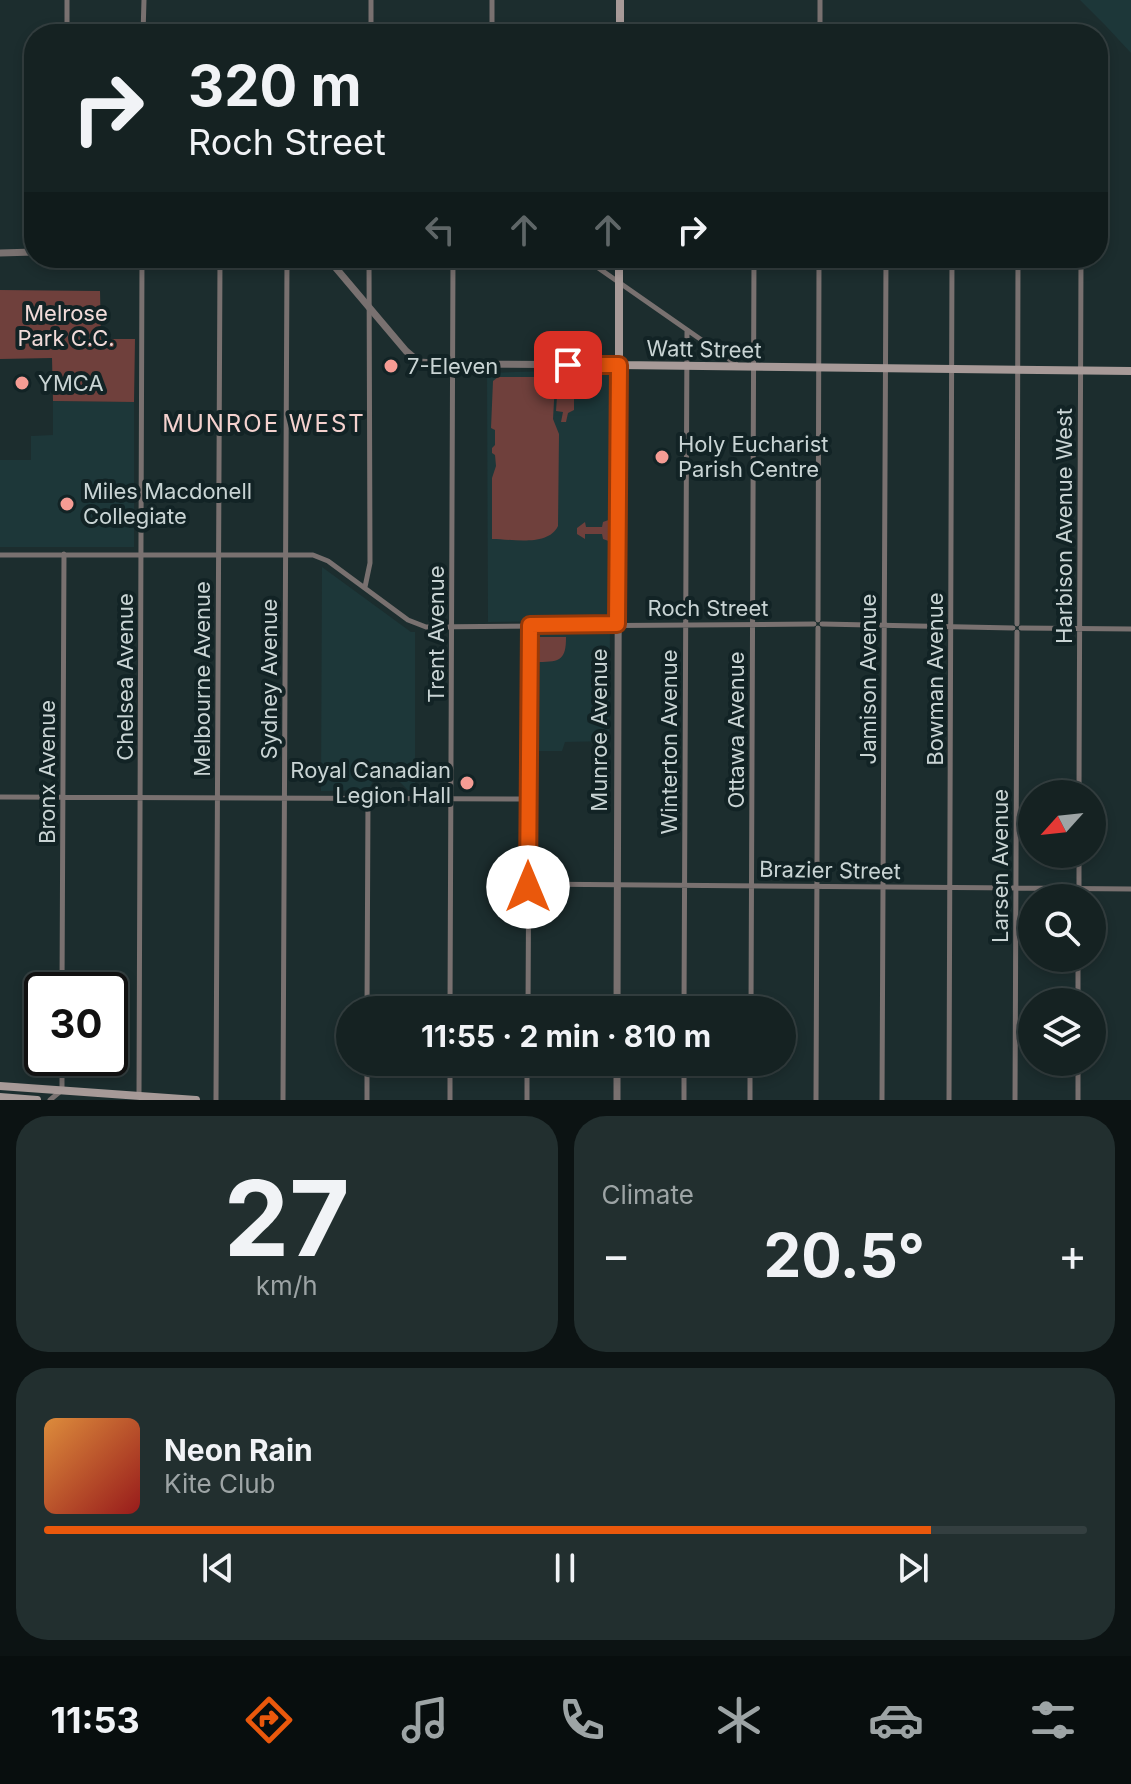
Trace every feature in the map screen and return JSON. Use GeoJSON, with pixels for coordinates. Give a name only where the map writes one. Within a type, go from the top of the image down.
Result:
{"type":"FeatureCollection","features":[{"type":"Feature","properties":{"kind":"main road"},"geometry":{"type":"LineString","coordinates":[[620,0],[620,24]]}},
{"type":"Feature","properties":{"kind":"main road","name":"Munroe Avenue"},"geometry":{"type":"LineString","coordinates":[[619,268],[619,365]]}},
{"type":"Feature","properties":{"kind":"main road","name":"Watt Street"},"geometry":{"type":"LineString","coordinates":[[619,365],[1131,371]]}},
{"type":"Feature","properties":{"kind":"main road"},"geometry":{"type":"LineString","coordinates":[[0,1086],[117,1097],[196,1100]]}},
{"type":"Feature","properties":{"kind":"main road"},"geometry":{"type":"LineString","coordinates":[[0,1097],[37,1100]]}},
{"type":"Feature","properties":{"kind":"street"},"geometry":{"type":"LineString","coordinates":[[67,0],[67,24]]}},
{"type":"Feature","properties":{"kind":"street"},"geometry":{"type":"LineString","coordinates":[[143,24],[144,0]]}},
{"type":"Feature","properties":{"kind":"street"},"geometry":{"type":"LineString","coordinates":[[371,0],[371,24]]}},
{"type":"Feature","properties":{"kind":"street"},"geometry":{"type":"LineString","coordinates":[[492,0],[492,24]]}},
{"type":"Feature","properties":{"kind":"street"},"geometry":{"type":"LineString","coordinates":[[820,0],[820,24]]}},
{"type":"Feature","properties":{"kind":"street"},"geometry":{"type":"LineString","coordinates":[[0,253],[24,252]]}},
{"type":"Feature","properties":{"kind":"street","name":"Chelsea Avenue"},"geometry":{"type":"LineString","coordinates":[[139,1096],[142,268]]}},
{"type":"Feature","properties":{"kind":"street","name":"Melbourne Avenue"},"geometry":{"type":"LineString","coordinates":[[216,1100],[220,268]]}},
{"type":"Feature","properties":{"kind":"street","name":"Sydney Avenue"},"geometry":{"type":"LineString","coordinates":[[283,1100],[287,268]]}},
{"type":"Feature","properties":{"kind":"street","name":"Watt Street"},"geometry":{"type":"LineString","coordinates":[[336,268],[413,358],[427,364],[619,365]]}},
{"type":"Feature","properties":{"kind":"street"},"geometry":{"type":"LineString","coordinates":[[365,587],[370,563],[369,268]]}},
{"type":"Feature","properties":{"kind":"street","name":"Trent Avenue"},"geometry":{"type":"LineString","coordinates":[[450,996],[453,268]]}},
{"type":"Feature","properties":{"kind":"street"},"geometry":{"type":"LineString","coordinates":[[598,268],[731,363],[749,367]]}},
{"type":"Feature","properties":{"kind":"street","name":"Ottawa Avenue"},"geometry":{"type":"LineString","coordinates":[[751,996],[749,367],[754,268]]}},
{"type":"Feature","properties":{"kind":"street"},"geometry":{"type":"LineString","coordinates":[[816,1100],[819,268]]}},
{"type":"Feature","properties":{"kind":"street","name":"Jamison Avenue"},"geometry":{"type":"LineString","coordinates":[[882,1100],[886,268]]}},
{"type":"Feature","properties":{"kind":"street","name":"Bowman Avenue"},"geometry":{"type":"LineString","coordinates":[[949,1100],[952,268]]}},
{"type":"Feature","properties":{"kind":"street","name":"Larsen Avenue"},"geometry":{"type":"LineString","coordinates":[[1015,1100],[1018,268]]}},
{"type":"Feature","properties":{"kind":"street","name":"Harbison Avenue West"},"geometry":{"type":"LineString","coordinates":[[1079,780],[1081,268]]}},
{"type":"Feature","properties":{"kind":"street","name":"Winterton Avenue"},"geometry":{"type":"LineString","coordinates":[[684,996],[687,331]]}},
{"type":"Feature","properties":{"kind":"street","name":"Munroe Avenue"},"geometry":{"type":"LineString","coordinates":[[617,996],[619,365]]}},
{"type":"Feature","properties":{"kind":"street","name":"Bronx Avenue"},"geometry":{"type":"LineString","coordinates":[[62,972],[64,554]]}},
{"type":"Feature","properties":{"kind":"street","name":"Roch Street"},"geometry":{"type":"LineString","coordinates":[[0,555],[319,557],[419,625],[884,624],[951,628],[1131,629]]}},
{"type":"Feature","properties":{"kind":"street"},"geometry":{"type":"LineString","coordinates":[[528,996],[530,625]]}},
{"type":"Feature","properties":{"kind":"street"},"geometry":{"type":"LineString","coordinates":[[0,797],[528,799]]}},
{"type":"Feature","properties":{"kind":"street"},"geometry":{"type":"LineString","coordinates":[[367,996],[368,798]]}},
{"type":"Feature","properties":{"kind":"street","name":"Brazier Street"},"geometry":{"type":"LineString","coordinates":[[528,884],[1016,888]]}},
{"type":"Feature","properties":{"kind":"street","name":"Brazier Street"},"geometry":{"type":"LineString","coordinates":[[1106,889],[1131,889]]}},
{"type":"Feature","properties":{"kind":"street"},"geometry":{"type":"LineString","coordinates":[[50,1100],[62,1090],[62,1076]]}},
{"type":"Feature","properties":{"kind":"street"},"geometry":{"type":"LineString","coordinates":[[367,1076],[367,1100]]}},
{"type":"Feature","properties":{"kind":"street"},"geometry":{"type":"LineString","coordinates":[[450,1076],[450,1100]]}},
{"type":"Feature","properties":{"kind":"street"},"geometry":{"type":"LineString","coordinates":[[527,1076],[527,1100]]}},
{"type":"Feature","properties":{"kind":"street"},"geometry":{"type":"LineString","coordinates":[[617,1076],[617,1100]]}},
{"type":"Feature","properties":{"kind":"street"},"geometry":{"type":"LineString","coordinates":[[684,1076],[684,1100]]}},
{"type":"Feature","properties":{"kind":"street"},"geometry":{"type":"LineString","coordinates":[[750,1076],[750,1100]]}},
{"type":"Feature","properties":{"kind":"street"},"geometry":{"type":"LineString","coordinates":[[1078,1076],[1078,1100]]}},
{"type":"Feature","properties":{"kind":"shaded area"},"geometry":{"type":"Polygon","coordinates":[[[1080,0],[1131,0],[1131,53],[1108,28],[1108,24],[1104,24],[1080,0]]]}},
{"type":"Feature","properties":{"kind":"shaded area"},"geometry":{"type":"Polygon","coordinates":[[[615,369],[616,620],[488,622],[487,373],[615,369]]]}},
{"type":"Feature","properties":{"kind":"shaded area","name":"Miles Macdonell Collegiate"},"geometry":{"type":"Polygon","coordinates":[[[53,401],[134,402],[134,547],[0,547],[0,460],[31,460],[31,436],[53,435],[53,401]]]}},
{"type":"Feature","properties":{"kind":"shaded area"},"geometry":{"type":"Polygon","coordinates":[[[322,567],[415,632],[415,790],[408,790],[398,780],[385,778],[374,780],[368,790],[321,791],[322,567]]]}},
{"type":"Feature","properties":{"kind":"shaded area"},"geometry":{"type":"Polygon","coordinates":[[[610,629],[609,741],[565,742],[562,751],[532,751],[533,631],[610,629]]]}},
{"type":"Feature","properties":{"kind":"green space","name":"Melrose Park C.C."},"geometry":{"type":"Polygon","coordinates":[[[0,290],[100,291],[101,339],[135,339],[134,402],[53,401],[52,358],[0,359],[0,290]]]}},
{"type":"Feature","properties":{"kind":"green space"},"geometry":{"type":"Polygon","coordinates":[[[561,376],[574,378],[574,410],[568,413],[566,422],[561,422],[563,412],[556,411],[561,376]]]}},
{"type":"Feature","properties":{"kind":"green space"},"geometry":{"type":"Polygon","coordinates":[[[498,377],[548,377],[555,384],[553,419],[559,434],[558,526],[546,537],[492,539],[492,478],[496,466],[492,453],[495,430],[491,428],[493,381],[498,377]]]}},
{"type":"Feature","properties":{"kind":"green space"},"geometry":{"type":"Polygon","coordinates":[[[614,518],[614,543],[603,539],[602,534],[585,534],[585,539],[577,534],[577,528],[585,522],[586,527],[602,527],[603,522],[614,518]]]}},
{"type":"Feature","properties":{"kind":"green space"},"geometry":{"type":"Polygon","coordinates":[[[539,637],[566,637],[561,658],[539,662],[539,637]]]}},
{"type":"Feature","properties":{"kind":"place","name":"7-Eleven"},"geometry":{"type":"Point","coordinates":[391,366]}},
{"type":"Feature","properties":{"kind":"place","name":"YMCA"},"geometry":{"type":"Point","coordinates":[22,383]}},
{"type":"Feature","properties":{"kind":"place","name":"Holy Eucharist Parish Centre"},"geometry":{"type":"Point","coordinates":[662,457]}},
{"type":"Feature","properties":{"kind":"place","name":"Miles Macdonell Collegiate"},"geometry":{"type":"Point","coordinates":[67,504]}},
{"type":"Feature","properties":{"kind":"place","name":"Royal Canadian Legion Hall"},"geometry":{"type":"Point","coordinates":[467,783]}},
{"type":"Feature","properties":{"kind":"district","name":"MUNROE WEST"},"geometry":{"type":"Point","coordinates":[264,423]}},
{"type":"Feature","properties":{"kind":"route"},"geometry":{"type":"LineString","coordinates":[[528,887],[530,625],[617,624],[619,365],[568,365]]}}]}
